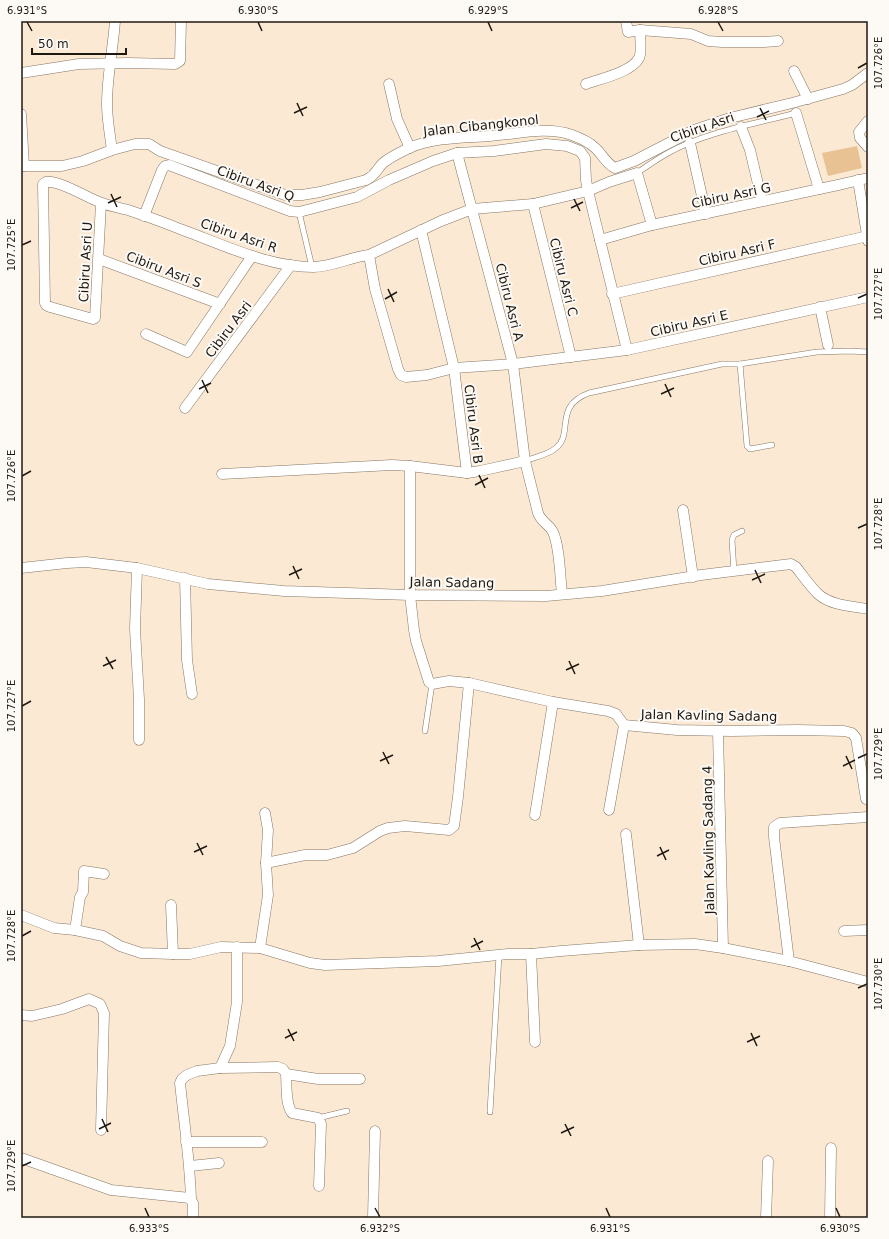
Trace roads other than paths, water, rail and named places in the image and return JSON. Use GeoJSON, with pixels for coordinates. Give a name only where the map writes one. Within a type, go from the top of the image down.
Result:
{"type":"FeatureCollection","features":[{"type":"Feature","properties":{"kind":"street"},"geometry":{"type":"LineString","coordinates":[[112,150],[107,105],[109,63],[114,39],[115,21]]}},
{"type":"Feature","properties":{"kind":"street"},"geometry":{"type":"LineString","coordinates":[[21,73],[72,65],[109,63],[177,64],[180,61],[181,21]]}},
{"type":"Feature","properties":{"kind":"street"},"geometry":{"type":"LineString","coordinates":[[626,21],[628,32],[640,30],[691,34],[708,41],[722,42],[778,41]]}},
{"type":"Feature","properties":{"kind":"street"},"geometry":{"type":"LineString","coordinates":[[586,84],[624,71],[635,63],[640,56],[640,30]]}},
{"type":"Feature","properties":{"kind":"street"},"geometry":{"type":"LineString","coordinates":[[794,71],[808,99]]}},
{"type":"Feature","properties":{"kind":"street","name":"Jalan Cibangkonol"},"geometry":{"type":"LineString","coordinates":[[23,166],[62,166],[135,144],[149,144],[160,151],[285,195],[302,195],[366,180],[373,177],[382,164],[410,148],[430,141],[529,132],[554,132],[570,135],[584,140],[594,147],[609,165],[615,168],[634,161],[694,130],[730,118],[843,89],[852,85],[868,73]]}},
{"type":"Feature","properties":{"kind":"street"},"geometry":{"type":"LineString","coordinates":[[389,84],[398,119],[410,148]]}},
{"type":"Feature","properties":{"kind":"street"},"geometry":{"type":"LineString","coordinates":[[796,113],[819,189]]}},
{"type":"Feature","properties":{"kind":"street"},"geometry":{"type":"LineString","coordinates":[[21,114],[23,166]]}},
{"type":"Feature","properties":{"kind":"street"},"geometry":{"type":"LineString","coordinates":[[868,121],[860,132],[860,138],[868,147]]}},
{"type":"Feature","properties":{"kind":"street"},"geometry":{"type":"LineString","coordinates":[[741,127],[750,150],[762,201]]}},
{"type":"Feature","properties":{"kind":"street"},"geometry":{"type":"LineString","coordinates":[[690,143],[706,214]]}},
{"type":"Feature","properties":{"kind":"street","name":"Cibiru Asri Q"},"geometry":{"type":"LineString","coordinates":[[144,216],[162,170],[165,166],[169,165],[290,212],[299,212],[357,197],[389,180],[433,161],[457,153],[494,151],[546,144],[567,146],[580,151],[585,158],[588,191]]}},
{"type":"Feature","properties":{"kind":"street","name":"Cibiru Asri A"},"geometry":{"type":"LineString","coordinates":[[457,153],[513,364],[525,461],[539,518],[552,529],[555,538],[562,594]]}},
{"type":"Feature","properties":{"kind":"street"},"geometry":{"type":"LineString","coordinates":[[637,172],[652,225]]}},
{"type":"Feature","properties":{"kind":"street","name":"Cibiru Asri"},"geometry":{"type":"LineString","coordinates":[[533,204],[588,191],[637,172]]}},
{"type":"Feature","properties":{"kind":"street"},"geometry":{"type":"LineString","coordinates":[[863,179],[868,237]]}},
{"type":"Feature","properties":{"kind":"street","name":"Cibiru Asri G"},"geometry":{"type":"LineString","coordinates":[[600,240],[652,225],[863,179]]}},
{"type":"Feature","properties":{"kind":"street","name":"Cibiru Asri R"},"geometry":{"type":"LineString","coordinates":[[43,184],[49,182],[56,183],[101,203],[144,216],[252,256],[292,265],[312,267],[324,266],[357,256],[369,255],[421,230],[472,209],[533,204]]}},
{"type":"Feature","properties":{"kind":"street","name":"Cibiru Asri U"},"geometry":{"type":"LineString","coordinates":[[43,184],[44,300],[46,305],[93,319],[95,318],[101,203]]}},
{"type":"Feature","properties":{"kind":"street"},"geometry":{"type":"LineString","coordinates":[[588,191],[612,294],[627,350]]}},
{"type":"Feature","properties":{"kind":"street","name":"Cibiru Asri C"},"geometry":{"type":"LineString","coordinates":[[533,204],[571,357]]}},
{"type":"Feature","properties":{"kind":"street","name":"Cibiru Asri B"},"geometry":{"type":"LineString","coordinates":[[222,474],[392,465],[467,473],[454,368],[421,230]]}},
{"type":"Feature","properties":{"kind":"street","name":"Cibiru Asri F"},"geometry":{"type":"LineString","coordinates":[[612,294],[868,237]]}},
{"type":"Feature","properties":{"kind":"street","name":"Cibiru Asri B"},"geometry":{"type":"LineString","coordinates":[[369,255],[375,289],[401,375],[406,377],[427,375],[454,368],[513,364]]}},
{"type":"Feature","properties":{"kind":"street"},"geometry":{"type":"LineString","coordinates":[[146,334],[187,352],[252,256]]}},
{"type":"Feature","properties":{"kind":"street","name":"Cibiru Asri S"},"geometry":{"type":"LineString","coordinates":[[99,258],[220,304]]}},
{"type":"Feature","properties":{"kind":"street","name":"Cibiru Asri"},"geometry":{"type":"LineString","coordinates":[[185,408],[292,265]]}},
{"type":"Feature","properties":{"kind":"street","name":"Cibiru Asri E"},"geometry":{"type":"LineString","coordinates":[[513,364],[627,350],[868,297]]}},
{"type":"Feature","properties":{"kind":"street"},"geometry":{"type":"LineString","coordinates":[[820,307],[828,345]]}},
{"type":"Feature","properties":{"kind":"street"},"geometry":{"type":"LineString","coordinates":[[467,473],[525,461]]}},
{"type":"Feature","properties":{"kind":"street"},"geometry":{"type":"LineString","coordinates":[[410,466],[410,595],[416,641],[429,682],[432,684]]}},
{"type":"Feature","properties":{"kind":"street"},"geometry":{"type":"LineString","coordinates":[[683,510],[693,577]]}},
{"type":"Feature","properties":{"kind":"street","name":"Jalan Sadang"},"geometry":{"type":"LineString","coordinates":[[21,568],[80,562],[137,568],[208,584],[284,590],[410,595],[546,596],[602,591],[791,564],[796,567],[818,594],[828,600],[838,604],[868,609]]}},
{"type":"Feature","properties":{"kind":"street"},"geometry":{"type":"LineString","coordinates":[[137,568],[134,629],[139,699],[139,740]]}},
{"type":"Feature","properties":{"kind":"street"},"geometry":{"type":"LineString","coordinates":[[185,578],[187,660],[192,694]]}},
{"type":"Feature","properties":{"kind":"street","name":"Jalan Kavling Sadang"},"geometry":{"type":"LineString","coordinates":[[432,684],[449,682],[469,683],[553,702],[608,711],[616,714],[624,725],[677,730],[798,730],[844,731],[852,733],[856,738],[866,799]]}},
{"type":"Feature","properties":{"kind":"street"},"geometry":{"type":"LineString","coordinates":[[266,863],[305,856],[327,855],[347,850],[388,828],[405,826],[449,830],[454,826],[469,683]]}},
{"type":"Feature","properties":{"kind":"street"},"geometry":{"type":"LineString","coordinates":[[535,816],[553,702]]}},
{"type":"Feature","properties":{"kind":"street"},"geometry":{"type":"LineString","coordinates":[[609,810],[624,725]]}},
{"type":"Feature","properties":{"kind":"street","name":"Jalan Kavling Sadang 4"},"geometry":{"type":"LineString","coordinates":[[718,731],[723,948]]}},
{"type":"Feature","properties":{"kind":"street"},"geometry":{"type":"LineString","coordinates":[[260,948],[268,895],[266,863],[268,830],[265,813]]}},
{"type":"Feature","properties":{"kind":"street"},"geometry":{"type":"LineString","coordinates":[[789,961],[774,827],[780,823],[868,817]]}},
{"type":"Feature","properties":{"kind":"street"},"geometry":{"type":"LineString","coordinates":[[626,834],[639,945]]}},
{"type":"Feature","properties":{"kind":"street"},"geometry":{"type":"LineString","coordinates":[[75,930],[84,871],[104,874]]}},
{"type":"Feature","properties":{"kind":"street"},"geometry":{"type":"LineString","coordinates":[[171,905],[173,954]]}},
{"type":"Feature","properties":{"kind":"street"},"geometry":{"type":"LineString","coordinates":[[21,916],[54,928],[75,930],[103,936],[120,946],[141,953],[190,954],[221,947],[260,948],[286,957],[318,965],[438,961],[639,945],[695,944],[789,961],[868,982]]}},
{"type":"Feature","properties":{"kind":"street"},"geometry":{"type":"LineString","coordinates":[[844,931],[868,930]]}},
{"type":"Feature","properties":{"kind":"street"},"geometry":{"type":"LineString","coordinates":[[220,1068],[230,1046],[237,1002],[237,947]]}},
{"type":"Feature","properties":{"kind":"street"},"geometry":{"type":"LineString","coordinates":[[531,954],[535,1042]]}},
{"type":"Feature","properties":{"kind":"street"},"geometry":{"type":"LineString","coordinates":[[21,1015],[32,1016],[62,1009],[89,999],[100,1004],[104,1013],[101,1130]]}},
{"type":"Feature","properties":{"kind":"street"},"geometry":{"type":"LineString","coordinates":[[193,1218],[190,1166],[180,1083],[182,1079],[191,1073],[220,1068],[278,1067],[282,1069],[286,1074],[288,1106],[292,1113],[318,1118],[321,1128],[319,1186]]}},
{"type":"Feature","properties":{"kind":"street"},"geometry":{"type":"LineString","coordinates":[[286,1074],[318,1079],[360,1079]]}},
{"type":"Feature","properties":{"kind":"street"},"geometry":{"type":"LineString","coordinates":[[373,1218],[375,1132]]}},
{"type":"Feature","properties":{"kind":"street"},"geometry":{"type":"LineString","coordinates":[[186,1142],[262,1142]]}},
{"type":"Feature","properties":{"kind":"street"},"geometry":{"type":"LineString","coordinates":[[830,1218],[831,1148]]}},
{"type":"Feature","properties":{"kind":"street"},"geometry":{"type":"LineString","coordinates":[[21,1159],[107,1189],[188,1198],[192,1200]]}},
{"type":"Feature","properties":{"kind":"street"},"geometry":{"type":"LineString","coordinates":[[766,1218],[768,1161]]}},
{"type":"Feature","properties":{"kind":"street"},"geometry":{"type":"LineString","coordinates":[[190,1166],[219,1164]]}},
{"type":"Feature","properties":{"kind":"lane","name":"Cibiru Asri"},"geometry":{"type":"LineString","coordinates":[[637,172],[668,153],[690,143],[719,133],[796,113]]}},
{"type":"Feature","properties":{"kind":"lane"},"geometry":{"type":"LineString","coordinates":[[299,212],[312,267]]}},
{"type":"Feature","properties":{"kind":"lane"},"geometry":{"type":"LineString","coordinates":[[525,461],[550,453],[558,447],[562,441],[569,408],[574,400],[589,393],[722,364],[740,364],[817,352],[868,352]]}},
{"type":"Feature","properties":{"kind":"lane"},"geometry":{"type":"LineString","coordinates":[[740,364],[747,446],[750,449],[772,445]]}},
{"type":"Feature","properties":{"kind":"lane"},"geometry":{"type":"LineString","coordinates":[[734,572],[732,540],[734,535],[742,531]]}},
{"type":"Feature","properties":{"kind":"lane"},"geometry":{"type":"LineString","coordinates":[[425,731],[432,684]]}},
{"type":"Feature","properties":{"kind":"lane"},"geometry":{"type":"LineString","coordinates":[[490,1112],[499,955]]}},
{"type":"Feature","properties":{"kind":"lane"},"geometry":{"type":"LineString","coordinates":[[318,1118],[347,1111]]}}]}
